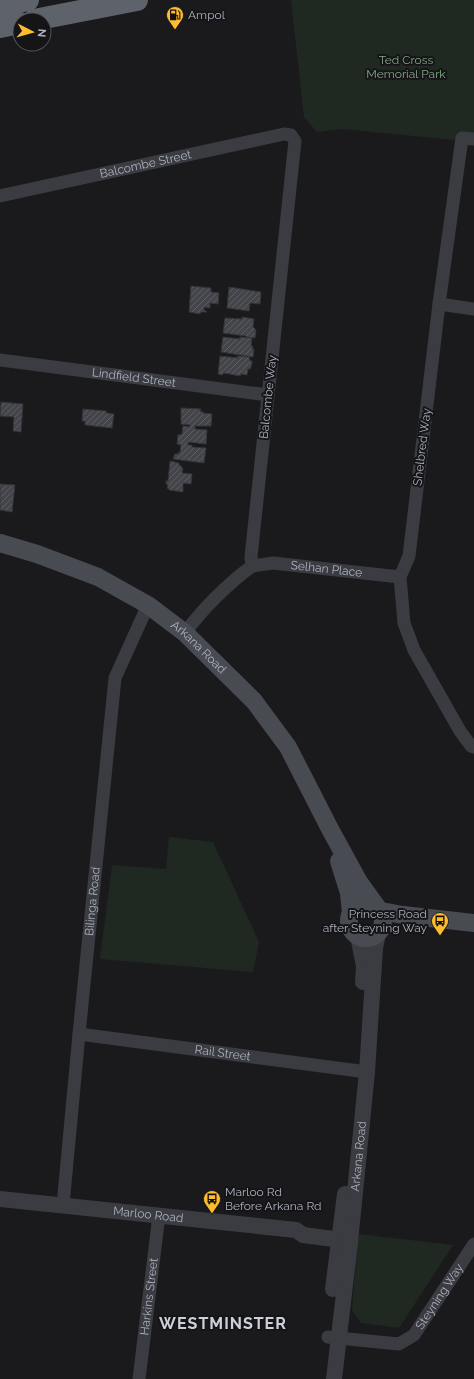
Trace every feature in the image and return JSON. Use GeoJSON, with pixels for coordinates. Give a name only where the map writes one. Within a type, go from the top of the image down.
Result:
{"type":"FeatureCollection","features":[{"type":"Feature","properties":{"kind":"highway"},"geometry":{"type":"LineString","coordinates":[[0,6],[28,0]]}},
{"type":"Feature","properties":{"kind":"highway"},"geometry":{"type":"LineString","coordinates":[[52,17],[137,0]]}},
{"type":"Feature","properties":{"kind":"highway"},"geometry":{"type":"LineString","coordinates":[[0,28],[12,25]]}},
{"type":"Feature","properties":{"kind":"main road","name":"Arkana Road"},"geometry":{"type":"LineString","coordinates":[[0,543],[38,554],[98,577],[148,605],[185,633],[254,701],[288,747],[330,829],[360,882],[379,909]]}},
{"type":"Feature","properties":{"kind":"main road","name":"Arkana Road"},"geometry":{"type":"LineString","coordinates":[[330,829],[349,893],[351,913]]}},
{"type":"Feature","properties":{"kind":"main road"},"geometry":{"type":"LineString","coordinates":[[474,923],[403,915],[379,909],[368,903],[358,905],[349,917],[352,930],[358,936],[365,938],[372,938],[380,932],[404,924],[474,932]]}},
{"type":"Feature","properties":{"kind":"main road"},"geometry":{"type":"LineString","coordinates":[[379,909],[384,916],[384,923],[380,932]]}},
{"type":"Feature","properties":{"kind":"street","name":"Balcombe Street"},"geometry":{"type":"LineString","coordinates":[[0,196],[284,134],[291,136]]}},
{"type":"Feature","properties":{"kind":"street","name":"Balcombe Way"},"geometry":{"type":"LineString","coordinates":[[252,566],[251,557],[296,146],[295,141],[291,136]]}},
{"type":"Feature","properties":{"kind":"street","name":"Shelbred Way"},"geometry":{"type":"LineString","coordinates":[[474,139],[462,138],[439,304],[409,556],[400,577],[404,622],[414,650],[460,731],[471,746],[474,747]]}},
{"type":"Feature","properties":{"kind":"street"},"geometry":{"type":"LineString","coordinates":[[439,304],[474,309]]}},
{"type":"Feature","properties":{"kind":"street","name":"Lindfield Street"},"geometry":{"type":"LineString","coordinates":[[0,360],[268,395]]}},
{"type":"Feature","properties":{"kind":"street","name":"Selhan Place"},"geometry":{"type":"LineString","coordinates":[[252,566],[272,563],[400,577]]}},
{"type":"Feature","properties":{"kind":"street"},"geometry":{"type":"LineString","coordinates":[[185,633],[196,618],[242,573],[252,566]]}},
{"type":"Feature","properties":{"kind":"street","name":"Bilinga Road"},"geometry":{"type":"LineString","coordinates":[[63,1205],[115,678],[148,605]]}},
{"type":"Feature","properties":{"kind":"street","name":"Arkana Road"},"geometry":{"type":"LineString","coordinates":[[324,1379],[333,1338],[345,1235],[356,1102],[363,1071],[375,948],[380,932]]}},
{"type":"Feature","properties":{"kind":"street","name":"Arkana Road"},"geometry":{"type":"LineString","coordinates":[[358,936],[364,966],[363,1071]]}},
{"type":"Feature","properties":{"kind":"street","name":"Rail Street"},"geometry":{"type":"LineString","coordinates":[[79,1034],[363,1071]]}},
{"type":"Feature","properties":{"kind":"street","name":"Marloo Road"},"geometry":{"type":"LineString","coordinates":[[0,1199],[296,1230],[303,1228],[345,1235]]}},
{"type":"Feature","properties":{"kind":"street","name":"Harkins Street"},"geometry":{"type":"LineString","coordinates":[[139,1379],[159,1215]]}},
{"type":"Feature","properties":{"kind":"street","name":"Steyning Way"},"geometry":{"type":"LineString","coordinates":[[333,1338],[399,1344],[414,1335],[474,1244]]}},
{"type":"Feature","properties":{"kind":"street","name":"Arkana Road"},"geometry":{"type":"LineString","coordinates":[[333,1338],[334,1379]]}},
{"type":"Feature","properties":{"kind":"green space","name":"Ted Cross Memorial Park"},"geometry":{"type":"Polygon","coordinates":[[[291,0],[474,0],[474,142],[343,129],[317,132],[304,117],[291,0]]]}},
{"type":"Feature","properties":{"kind":"green space"},"geometry":{"type":"Polygon","coordinates":[[[169,837],[213,842],[259,942],[253,972],[100,959],[112,865],[166,869],[169,837]]]}},
{"type":"Feature","properties":{"kind":"green space"},"geometry":{"type":"Polygon","coordinates":[[[358,1234],[453,1245],[399,1328],[361,1323],[352,1310],[358,1234]]]}},
{"type":"Feature","properties":{"kind":"building"},"geometry":{"type":"Polygon","coordinates":[[[191,286],[211,288],[211,292],[219,293],[218,304],[210,303],[210,308],[204,307],[204,310],[207,312],[201,312],[200,314],[189,312],[191,286]]]}},
{"type":"Feature","properties":{"kind":"building"},"geometry":{"type":"Polygon","coordinates":[[[229,287],[261,292],[260,304],[250,303],[249,311],[227,308],[229,287]]]}},
{"type":"Feature","properties":{"kind":"building"},"geometry":{"type":"Polygon","coordinates":[[[242,317],[254,319],[253,327],[256,330],[255,338],[223,333],[225,318],[242,319],[242,317]]]}},
{"type":"Feature","properties":{"kind":"building"},"geometry":{"type":"Polygon","coordinates":[[[223,337],[240,339],[240,337],[252,338],[251,345],[253,347],[252,349],[254,349],[253,357],[221,352],[223,337]]]}},
{"type":"Feature","properties":{"kind":"building"},"geometry":{"type":"Polygon","coordinates":[[[220,356],[238,358],[237,356],[249,357],[252,364],[250,369],[248,369],[247,375],[241,374],[240,376],[224,373],[222,375],[218,374],[220,356]]]}},
{"type":"Feature","properties":{"kind":"building"},"geometry":{"type":"Polygon","coordinates":[[[1,402],[23,404],[21,432],[13,431],[14,417],[0,416],[1,402]]]}},
{"type":"Feature","properties":{"kind":"building"},"geometry":{"type":"Polygon","coordinates":[[[181,408],[201,409],[200,411],[203,413],[212,414],[211,426],[195,426],[195,429],[207,430],[206,444],[188,442],[188,445],[192,445],[192,447],[206,448],[204,463],[173,459],[175,454],[180,453],[181,445],[177,444],[178,435],[182,434],[183,426],[190,427],[190,425],[181,424],[181,408]]]}},
{"type":"Feature","properties":{"kind":"building"},"geometry":{"type":"Polygon","coordinates":[[[83,409],[106,411],[107,413],[114,414],[112,428],[85,425],[85,421],[82,421],[83,409]]]}},
{"type":"Feature","properties":{"kind":"building"},"geometry":{"type":"Polygon","coordinates":[[[170,461],[179,463],[183,469],[182,473],[192,474],[191,484],[183,483],[183,492],[169,490],[167,488],[168,485],[166,484],[166,481],[168,481],[170,461]]]}},
{"type":"Feature","properties":{"kind":"building"},"geometry":{"type":"Polygon","coordinates":[[[0,484],[15,485],[12,512],[0,510],[0,484]]]}},
{"type":"Feature","properties":{"kind":"place","name":"Ampol"},"geometry":{"type":"Point","coordinates":[175,30]}},
{"type":"Feature","properties":{"kind":"place","name":"Princess Road after Steyning Way"},"geometry":{"type":"Point","coordinates":[440,936]}},
{"type":"Feature","properties":{"kind":"place","name":"Marloo Rd Before Arkana Rd"},"geometry":{"type":"Point","coordinates":[212,1214]}},
{"type":"Feature","properties":{"kind":"district","name":"WESTMINSTER"},"geometry":{"type":"Point","coordinates":[223,1323]}}]}
